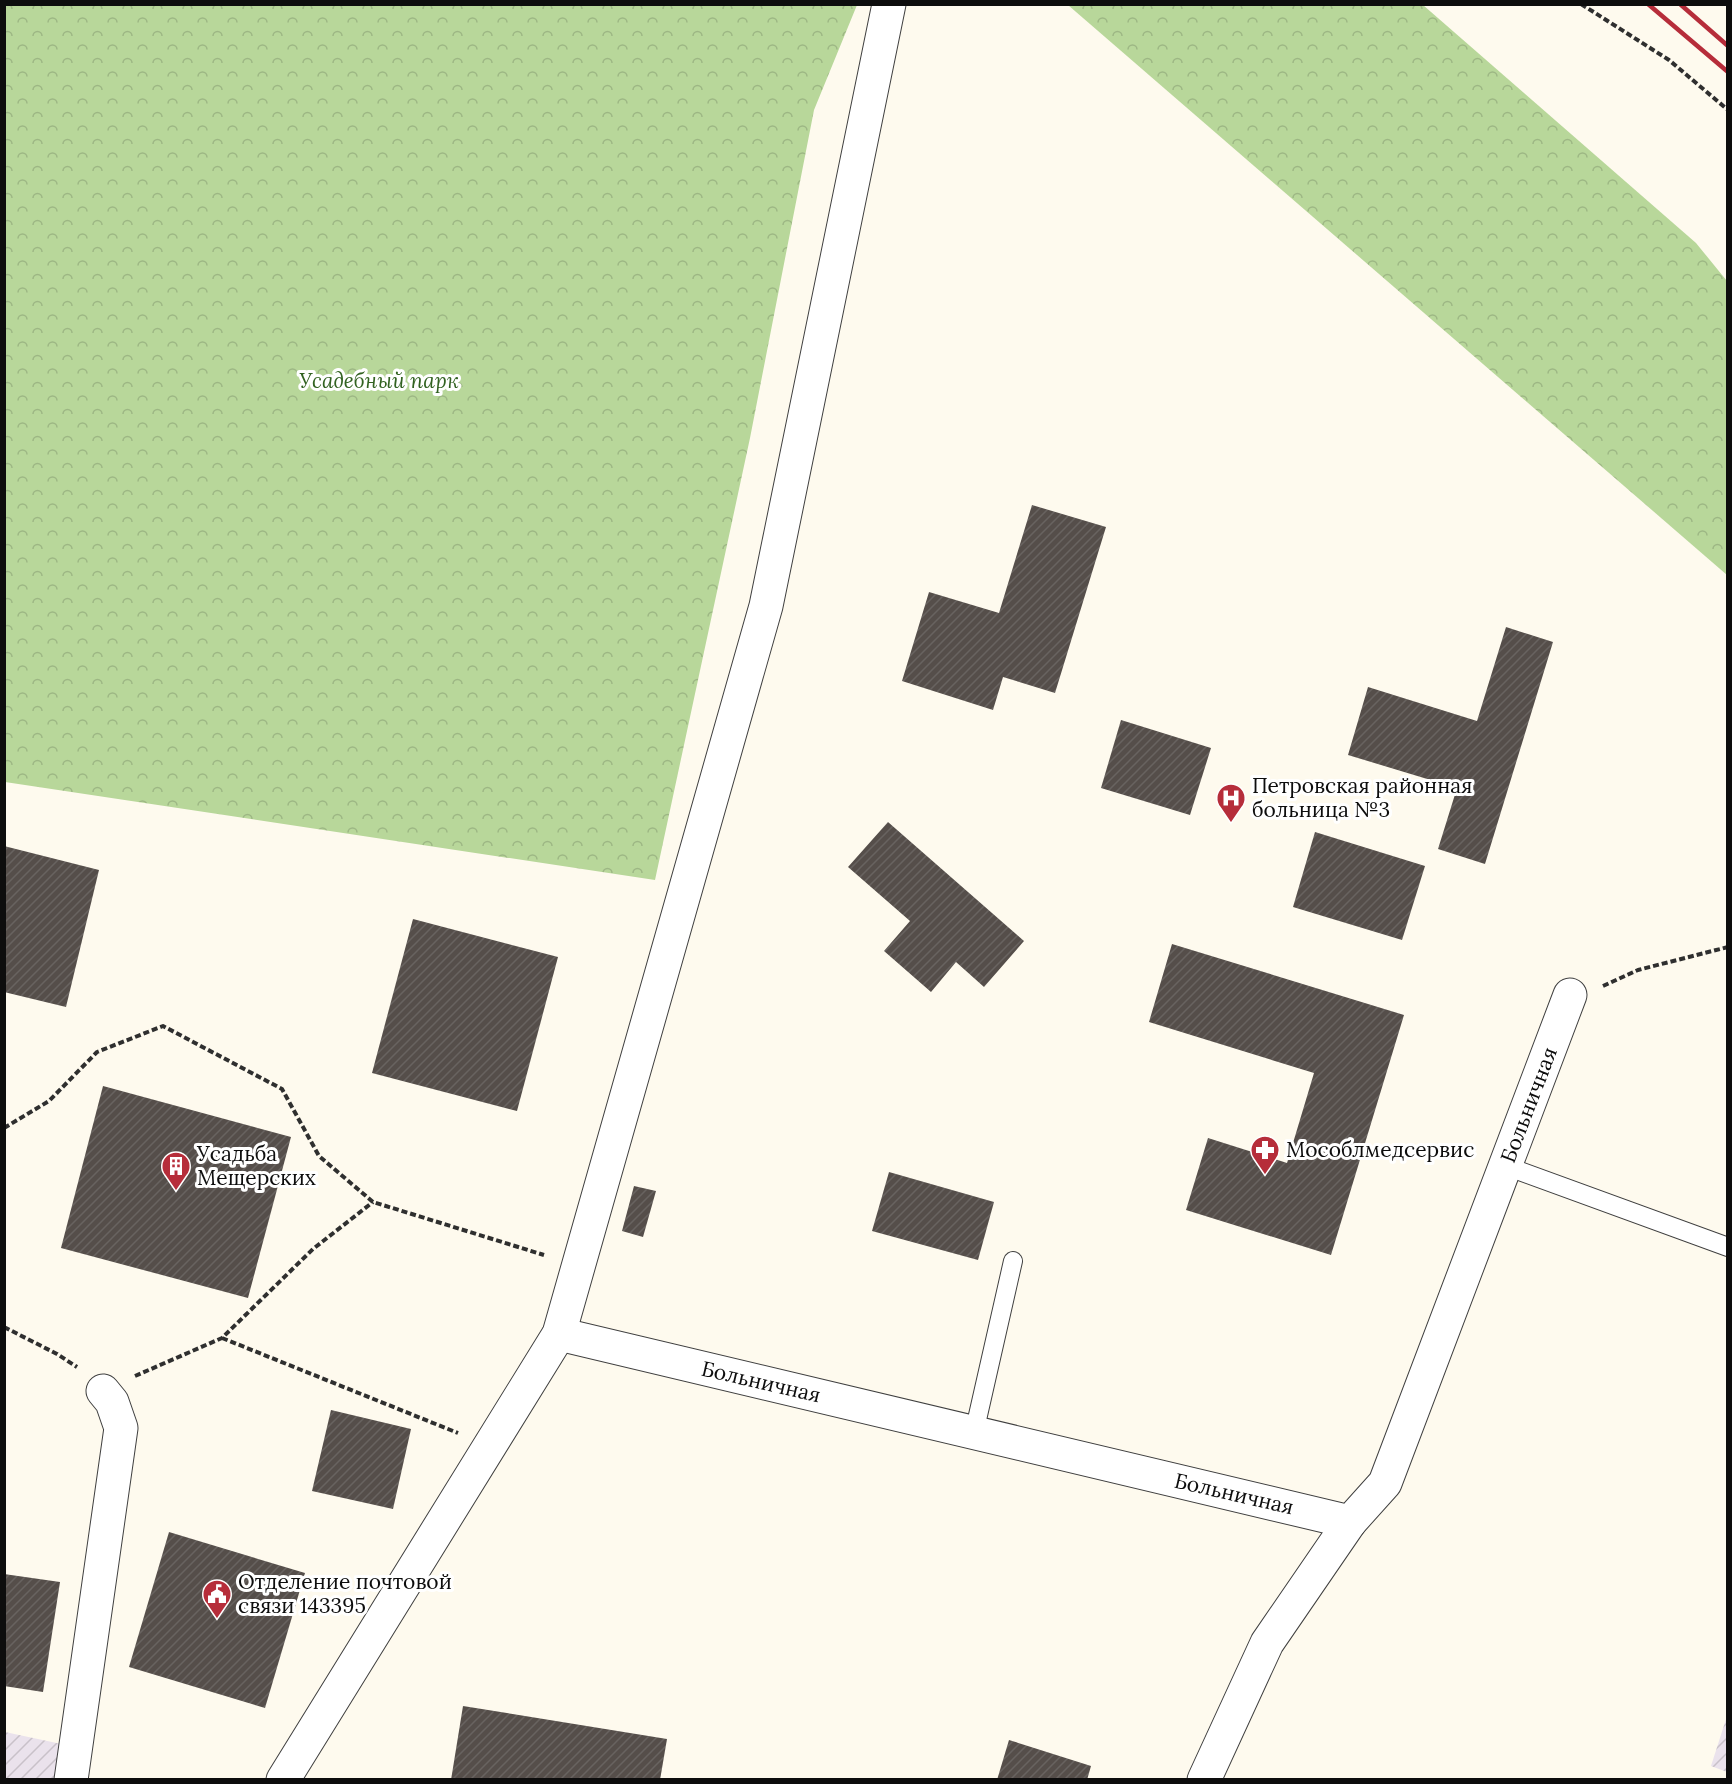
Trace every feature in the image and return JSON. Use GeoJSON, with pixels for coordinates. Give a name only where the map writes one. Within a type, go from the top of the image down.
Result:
{"type":"FeatureCollection","features":[{"type":"Feature","properties":{"kind":"street"},"geometry":{"type":"LineString","coordinates":[[283,1779],[559,1334],[766,606],[889,4]]}},
{"type":"Feature","properties":{"kind":"street","name":"Больничная"},"geometry":{"type":"LineString","coordinates":[[559,1334],[1350,1522],[1385,1483],[1570,995]]}},
{"type":"Feature","properties":{"kind":"street"},"geometry":{"type":"LineString","coordinates":[[71,1779],[121,1428],[112,1402],[103,1390]]}},
{"type":"Feature","properties":{"kind":"street"},"geometry":{"type":"LineString","coordinates":[[1204,1779],[1267,1643],[1350,1522]]}},
{"type":"Feature","properties":{"kind":"lane"},"geometry":{"type":"LineString","coordinates":[[1506,1166],[1728,1246]]}},
{"type":"Feature","properties":{"kind":"lane"},"geometry":{"type":"LineString","coordinates":[[974,1432],[1013,1260]]}},
{"type":"Feature","properties":{"kind":"path"},"geometry":{"type":"LineString","coordinates":[[1581,4],[1669,60],[1728,110]]}},
{"type":"Feature","properties":{"kind":"path"},"geometry":{"type":"LineString","coordinates":[[1570,995],[1606,985],[1638,970],[1728,947]]}},
{"type":"Feature","properties":{"kind":"path"},"geometry":{"type":"LineString","coordinates":[[4,1128],[49,1101],[97,1052],[163,1026],[282,1089],[319,1156],[373,1203],[578,1266]]}},
{"type":"Feature","properties":{"kind":"path"},"geometry":{"type":"LineString","coordinates":[[4,1327],[66,1360],[92,1377],[103,1390],[222,1338],[313,1249],[373,1203]]}},
{"type":"Feature","properties":{"kind":"path"},"geometry":{"type":"LineString","coordinates":[[222,1338],[491,1446]]}},
{"type":"Feature","properties":{"kind":"shaded area"},"geometry":{"type":"Polygon","coordinates":[[[1727,1716],[1728,1771],[1727,1772],[1711,1766],[1727,1716]]]}},
{"type":"Feature","properties":{"kind":"shaded area"},"geometry":{"type":"Polygon","coordinates":[[[5,1732],[66,1745],[60,1779],[5,1780],[5,1732]]]}},
{"type":"Feature","properties":{"kind":"green space","name":"Усадебный парк"},"geometry":{"type":"Polygon","coordinates":[[[4,5],[857,5],[814,110],[750,438],[655,880],[5,782],[4,5]]]}},
{"type":"Feature","properties":{"kind":"green space"},"geometry":{"type":"Polygon","coordinates":[[[1068,5],[1423,5],[1696,243],[1727,281],[1727,575],[1068,5]]]}},
{"type":"Feature","properties":{"kind":"building"},"geometry":{"type":"Polygon","coordinates":[[[1032,505],[1106,527],[1055,693],[1003,677],[993,710],[902,681],[929,592],[999,613],[1032,505]]]}},
{"type":"Feature","properties":{"kind":"building"},"geometry":{"type":"Polygon","coordinates":[[[1506,627],[1553,642],[1485,864],[1438,849],[1457,788],[1348,755],[1368,687],[1477,721],[1506,627]]]}},
{"type":"Feature","properties":{"kind":"building"},"geometry":{"type":"Polygon","coordinates":[[[1121,720],[1211,748],[1190,815],[1101,788],[1121,720]]]}},
{"type":"Feature","properties":{"kind":"building"},"geometry":{"type":"Polygon","coordinates":[[[888,822],[1024,941],[984,987],[956,962],[931,992],[884,951],[910,921],[848,867],[888,822]]]}},
{"type":"Feature","properties":{"kind":"building"},"geometry":{"type":"Polygon","coordinates":[[[1315,832],[1425,866],[1402,940],[1293,907],[1315,832]]]}},
{"type":"Feature","properties":{"kind":"building"},"geometry":{"type":"Polygon","coordinates":[[[4,846],[99,870],[66,1007],[4,992],[4,846]]]}},
{"type":"Feature","properties":{"kind":"building"},"geometry":{"type":"Polygon","coordinates":[[[413,919],[558,957],[517,1111],[372,1073],[413,919]]]}},
{"type":"Feature","properties":{"kind":"building"},"geometry":{"type":"Polygon","coordinates":[[[1172,944],[1404,1015],[1331,1255],[1186,1210],[1208,1138],[1287,1163],[1314,1073],[1149,1022],[1172,944]]]}},
{"type":"Feature","properties":{"kind":"building","name":"Усадьба Мещерских"},"geometry":{"type":"Polygon","coordinates":[[[103,1086],[291,1137],[248,1298],[61,1248],[103,1086]]]}},
{"type":"Feature","properties":{"kind":"building"},"geometry":{"type":"Polygon","coordinates":[[[889,1172],[994,1202],[978,1260],[872,1231],[889,1172]]]}},
{"type":"Feature","properties":{"kind":"building"},"geometry":{"type":"Polygon","coordinates":[[[634,1186],[656,1191],[643,1237],[622,1231],[634,1186]]]}},
{"type":"Feature","properties":{"kind":"building"},"geometry":{"type":"Polygon","coordinates":[[[331,1410],[411,1429],[393,1509],[312,1491],[331,1410]]]}},
{"type":"Feature","properties":{"kind":"building","name":"Отделение почтовой связи 143395"},"geometry":{"type":"Polygon","coordinates":[[[169,1532],[305,1573],[265,1708],[129,1667],[169,1532]]]}},
{"type":"Feature","properties":{"kind":"building"},"geometry":{"type":"Polygon","coordinates":[[[4,1574],[60,1582],[43,1692],[4,1686],[4,1574]]]}},
{"type":"Feature","properties":{"kind":"building"},"geometry":{"type":"Polygon","coordinates":[[[463,1706],[667,1739],[660,1780],[451,1780],[463,1706]]]}},
{"type":"Feature","properties":{"kind":"building"},"geometry":{"type":"Polygon","coordinates":[[[1009,1740],[1091,1766],[1087,1780],[997,1780],[1009,1740]]]}},
{"type":"Feature","properties":{"kind":"railway"},"geometry":{"type":"LineString","coordinates":[[1648,4],[1728,72]]}},
{"type":"Feature","properties":{"kind":"railway"},"geometry":{"type":"LineString","coordinates":[[1680,4],[1728,46]]}},
{"type":"Feature","properties":{"kind":"place","name":"Петровская районная больница №3"},"geometry":{"type":"Point","coordinates":[1231,824]}},
{"type":"Feature","properties":{"kind":"place","name":"Мособлмедсервис"},"geometry":{"type":"Point","coordinates":[1265,1176]}},
{"type":"Feature","properties":{"kind":"place","name":"Усадьба Мещерских"},"geometry":{"type":"Point","coordinates":[176,1192]}},
{"type":"Feature","properties":{"kind":"place","name":"Отделение почтовой связи 143395"},"geometry":{"type":"Point","coordinates":[217,1620]}}]}
